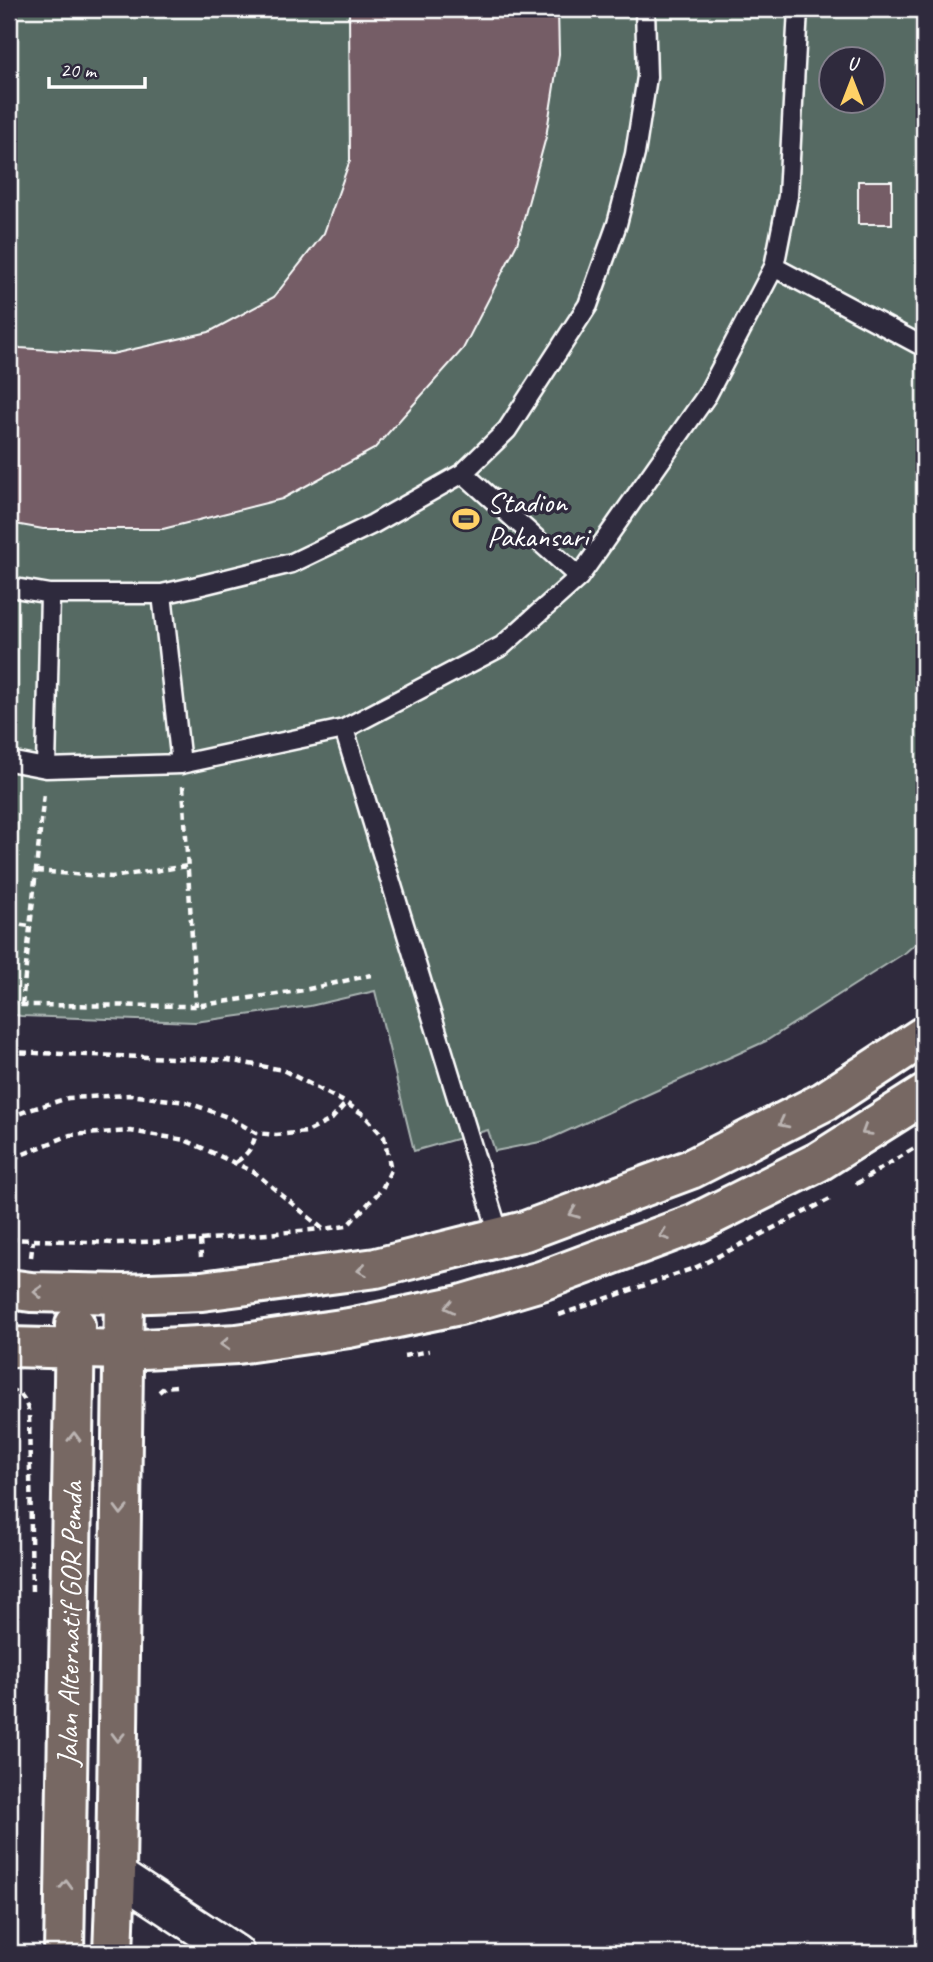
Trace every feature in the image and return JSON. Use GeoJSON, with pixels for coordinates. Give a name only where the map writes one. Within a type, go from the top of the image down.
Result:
{"type":"FeatureCollection","features":[{"type":"Feature","properties":{"kind":"main road"},"geometry":{"type":"LineString","coordinates":[[9,1289],[124,1294],[202,1291],[376,1268],[500,1238],[691,1169],[825,1101],[924,1036]]}},
{"type":"Feature","properties":{"kind":"main road"},"geometry":{"type":"LineString","coordinates":[[9,1347],[124,1350],[237,1344],[349,1328],[460,1305],[541,1280],[696,1223],[818,1162],[924,1095]]}},
{"type":"Feature","properties":{"kind":"main road","name":"Jalan Alternatif GOR Pemda"},"geometry":{"type":"LineString","coordinates":[[64,1953],[75,1293]]}},
{"type":"Feature","properties":{"kind":"main road","name":"Jalan Alternatif GOR Pemda"},"geometry":{"type":"LineString","coordinates":[[113,1953],[124,1294]]}},
{"type":"Feature","properties":{"kind":"street"},"geometry":{"type":"LineString","coordinates":[[116,1874],[236,1953]]}},
{"type":"Feature","properties":{"kind":"lane"},"geometry":{"type":"LineString","coordinates":[[9,587],[50,594],[162,594],[292,563],[373,524],[463,473],[507,430],[588,305],[617,224],[635,154],[647,77],[645,9]]}},
{"type":"Feature","properties":{"kind":"lane"},"geometry":{"type":"LineString","coordinates":[[9,761],[46,768],[181,764],[344,729],[502,646],[579,576],[707,396],[774,267],[788,196],[798,9]]}},
{"type":"Feature","properties":{"kind":"lane"},"geometry":{"type":"LineString","coordinates":[[774,267],[924,347]]}},
{"type":"Feature","properties":{"kind":"lane"},"geometry":{"type":"LineString","coordinates":[[463,473],[579,576]]}},
{"type":"Feature","properties":{"kind":"lane"},"geometry":{"type":"LineString","coordinates":[[46,768],[50,594]]}},
{"type":"Feature","properties":{"kind":"lane"},"geometry":{"type":"LineString","coordinates":[[162,594],[181,764]]}},
{"type":"Feature","properties":{"kind":"lane"},"geometry":{"type":"LineString","coordinates":[[344,729],[500,1238]]}},
{"type":"Feature","properties":{"kind":"path"},"geometry":{"type":"LineString","coordinates":[[181,764],[196,1006]]}},
{"type":"Feature","properties":{"kind":"path"},"geometry":{"type":"LineString","coordinates":[[22,1005],[46,768]]}},
{"type":"Feature","properties":{"kind":"path"},"geometry":{"type":"LineString","coordinates":[[36,871],[112,877],[187,866]]}},
{"type":"Feature","properties":{"kind":"path"},"geometry":{"type":"LineString","coordinates":[[9,923],[30,926]]}},
{"type":"Feature","properties":{"kind":"path"},"geometry":{"type":"LineString","coordinates":[[9,1002],[22,1005],[196,1006],[304,990],[371,975]]}},
{"type":"Feature","properties":{"kind":"path"},"geometry":{"type":"LineString","coordinates":[[9,1052],[228,1060],[283,1070],[363,1114],[384,1138],[391,1170],[382,1189],[347,1226],[200,1240],[115,1242],[9,1239]]}},
{"type":"Feature","properties":{"kind":"path"},"geometry":{"type":"LineString","coordinates":[[9,1118],[68,1098],[130,1095],[186,1102],[230,1118],[256,1133],[276,1135],[307,1132],[331,1120],[346,1103]]}},
{"type":"Feature","properties":{"kind":"path"},"geometry":{"type":"LineString","coordinates":[[9,1160],[69,1135],[130,1130],[185,1140],[254,1172],[323,1228]]}},
{"type":"Feature","properties":{"kind":"path"},"geometry":{"type":"LineString","coordinates":[[236,1162],[248,1154],[256,1133]]}},
{"type":"Feature","properties":{"kind":"path"},"geometry":{"type":"LineString","coordinates":[[852,1186],[924,1142]]}},
{"type":"Feature","properties":{"kind":"path"},"geometry":{"type":"LineString","coordinates":[[553,1318],[697,1267],[840,1193]]}},
{"type":"Feature","properties":{"kind":"path"},"geometry":{"type":"LineString","coordinates":[[404,1356],[429,1351]]}},
{"type":"Feature","properties":{"kind":"path"},"geometry":{"type":"LineString","coordinates":[[156,1401],[158,1393],[165,1387],[178,1385]]}},
{"type":"Feature","properties":{"kind":"path"},"geometry":{"type":"LineString","coordinates":[[9,1390],[24,1398],[29,1413]]}},
{"type":"Feature","properties":{"kind":"green space","name":"Stadion Pakansari"},"geometry":{"type":"Polygon","coordinates":[[[9,9],[924,9],[924,936],[906,952],[766,1041],[545,1141],[495,1151],[488,1130],[414,1151],[375,991],[310,1006],[195,1022],[9,1014],[9,9]]]}},
{"type":"Feature","properties":{"kind":"building"},"geometry":{"type":"Polygon","coordinates":[[[349,9],[558,9],[559,54],[546,137],[517,244],[463,349],[374,449],[282,499],[163,529],[43,529],[9,523],[9,343],[20,348],[112,354],[209,332],[274,297],[324,233],[350,160],[349,9]]]}},
{"type":"Feature","properties":{"kind":"building"},"geometry":{"type":"Polygon","coordinates":[[[858,181],[892,181],[892,224],[858,224],[858,181]]]}},
{"type":"Feature","properties":{"kind":"place","name":"Stadion Pakansari"},"geometry":{"type":"Point","coordinates":[466,519]}}]}
